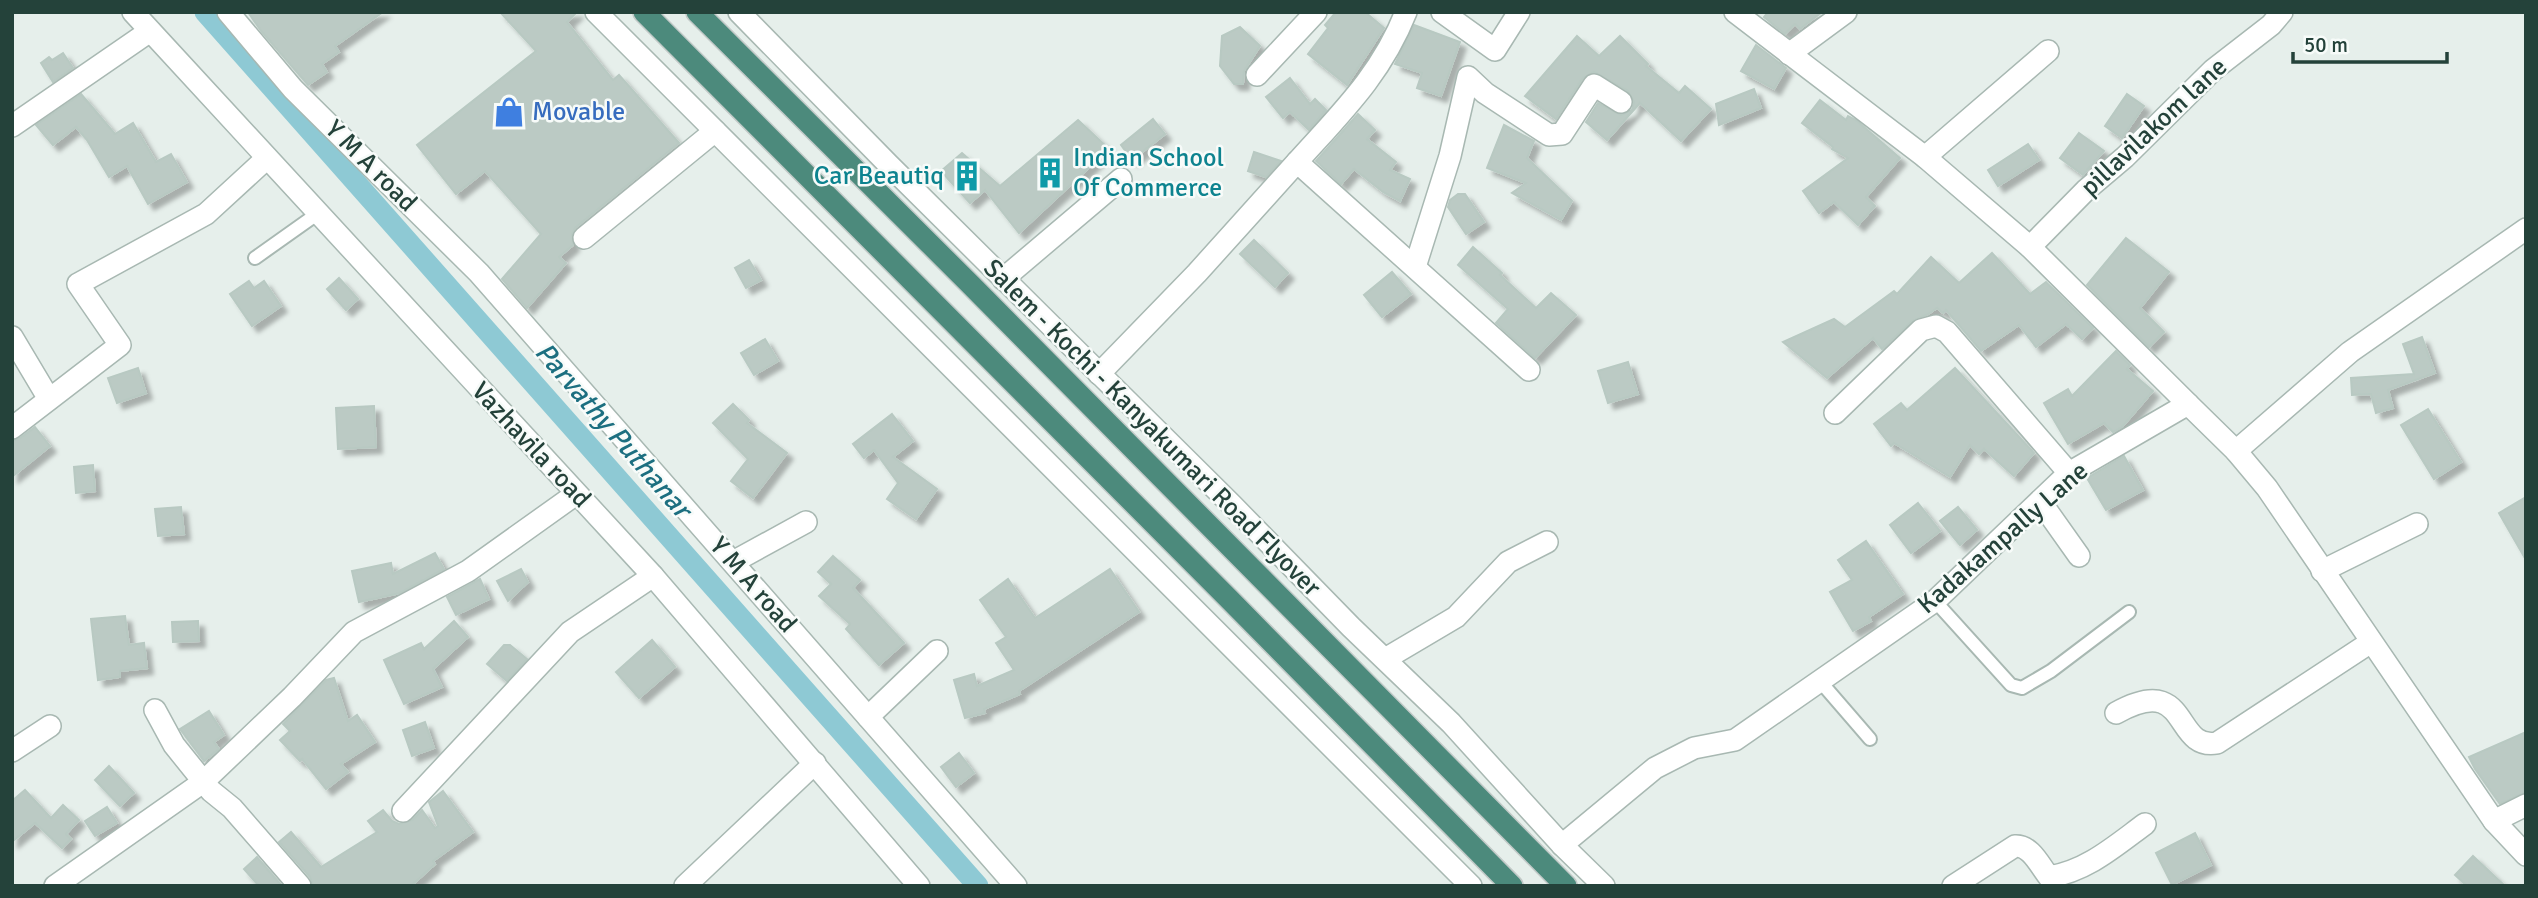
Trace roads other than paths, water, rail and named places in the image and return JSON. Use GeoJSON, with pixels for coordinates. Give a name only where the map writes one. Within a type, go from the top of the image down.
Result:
{"type":"FeatureCollection","features":[{"type":"Feature","properties":{"kind":"highway"},"geometry":{"type":"LineString","coordinates":[[644,12],[1511,886]]}},
{"type":"Feature","properties":{"kind":"highway","name":"Salem - Kochi - Kanyakumari Road Flyover"},"geometry":{"type":"LineString","coordinates":[[697,12],[1566,886]]}},
{"type":"Feature","properties":{"kind":"street","name":"Vazhavila road"},"geometry":{"type":"LineString","coordinates":[[133,12],[653,576],[919,886]]}},
{"type":"Feature","properties":{"kind":"street","name":"Y M A road"},"geometry":{"type":"LineString","coordinates":[[228,12],[293,89],[479,273],[1016,886]]}},
{"type":"Feature","properties":{"kind":"street"},"geometry":{"type":"LineString","coordinates":[[596,12],[1471,886]]}},
{"type":"Feature","properties":{"kind":"street"},"geometry":{"type":"LineString","coordinates":[[739,12],[1003,279],[1451,723],[1562,845],[1604,886]]}},
{"type":"Feature","properties":{"kind":"street"},"geometry":{"type":"LineString","coordinates":[[1257,75],[1316,12]]}},
{"type":"Feature","properties":{"kind":"street"},"geometry":{"type":"LineString","coordinates":[[1099,374],[1197,273],[1367,84],[1396,37],[1406,12]]}},
{"type":"Feature","properties":{"kind":"street"},"geometry":{"type":"LineString","coordinates":[[1442,12],[1495,50]]}},
{"type":"Feature","properties":{"kind":"street"},"geometry":{"type":"LineString","coordinates":[[1415,267],[1450,156],[1468,76],[1495,50],[1519,12]]}},
{"type":"Feature","properties":{"kind":"street"},"geometry":{"type":"LineString","coordinates":[[1735,12],[1925,157],[2030,247],[2236,451],[2267,488],[2494,821],[2526,855]]}},
{"type":"Feature","properties":{"kind":"street"},"geometry":{"type":"LineString","coordinates":[[1789,54],[1846,12]]}},
{"type":"Feature","properties":{"kind":"street","name":"pillavilakom lane"},"geometry":{"type":"LineString","coordinates":[[2030,247],[2213,70],[2271,25],[2282,12]]}},
{"type":"Feature","properties":{"kind":"street"},"geometry":{"type":"LineString","coordinates":[[12,126],[150,31]]}},
{"type":"Feature","properties":{"kind":"street"},"geometry":{"type":"LineString","coordinates":[[1925,157],[2048,51]]}},
{"type":"Feature","properties":{"kind":"street"},"geometry":{"type":"LineString","coordinates":[[1468,76],[1485,93],[1549,135],[1562,134],[1594,85],[1621,102]]}},
{"type":"Feature","properties":{"kind":"street"},"geometry":{"type":"LineString","coordinates":[[584,238],[715,131]]}},
{"type":"Feature","properties":{"kind":"street"},"geometry":{"type":"LineString","coordinates":[[12,428],[120,345],[78,284],[206,214],[267,158]]}},
{"type":"Feature","properties":{"kind":"street"},"geometry":{"type":"LineString","coordinates":[[1297,162],[1529,370]]}},
{"type":"Feature","properties":{"kind":"street"},"geometry":{"type":"LineString","coordinates":[[1003,279],[1121,179]]}},
{"type":"Feature","properties":{"kind":"street"},"geometry":{"type":"LineString","coordinates":[[2236,451],[2350,352],[2526,229]]}},
{"type":"Feature","properties":{"kind":"street"},"geometry":{"type":"LineString","coordinates":[[1835,413],[1921,330],[1936,326],[1947,332],[2069,473]]}},
{"type":"Feature","properties":{"kind":"street"},"geometry":{"type":"LineString","coordinates":[[12,337],[49,399]]}},
{"type":"Feature","properties":{"kind":"street","name":"Kadakampally Lane"},"geometry":{"type":"LineString","coordinates":[[1562,845],[1655,768],[1694,748],[1735,740],[1936,601],[2069,473],[2189,404]]}},
{"type":"Feature","properties":{"kind":"street"},"geometry":{"type":"LineString","coordinates":[[55,886],[203,782],[292,697],[354,632],[459,576],[576,494]]}},
{"type":"Feature","properties":{"kind":"street"},"geometry":{"type":"LineString","coordinates":[[2040,501],[2079,556]]}},
{"type":"Feature","properties":{"kind":"street"},"geometry":{"type":"LineString","coordinates":[[733,562],[806,522]]}},
{"type":"Feature","properties":{"kind":"street"},"geometry":{"type":"LineString","coordinates":[[2322,571],[2417,524]]}},
{"type":"Feature","properties":{"kind":"street"},"geometry":{"type":"LineString","coordinates":[[1385,659],[1456,617],[1508,562],[1547,542]]}},
{"type":"Feature","properties":{"kind":"street"},"geometry":{"type":"LineString","coordinates":[[402,811],[570,632],[653,576]]}},
{"type":"Feature","properties":{"kind":"street"},"geometry":{"type":"LineString","coordinates":[[2116,713],[2142,701],[2153,699],[2164,702],[2199,740],[2208,744],[2217,743],[2371,642]]}},
{"type":"Feature","properties":{"kind":"street"},"geometry":{"type":"LineString","coordinates":[[868,717],[937,651]]}},
{"type":"Feature","properties":{"kind":"street"},"geometry":{"type":"LineString","coordinates":[[155,710],[174,745],[203,782],[232,808],[300,886]]}},
{"type":"Feature","properties":{"kind":"street"},"geometry":{"type":"LineString","coordinates":[[12,751],[50,726]]}},
{"type":"Feature","properties":{"kind":"street"},"geometry":{"type":"LineString","coordinates":[[685,886],[815,763]]}},
{"type":"Feature","properties":{"kind":"street"},"geometry":{"type":"LineString","coordinates":[[2494,821],[2526,805]]}},
{"type":"Feature","properties":{"kind":"street"},"geometry":{"type":"LineString","coordinates":[[1953,886],[2015,846],[2029,851],[2049,877],[2067,874],[2087,866],[2146,824]]}},
{"type":"Feature","properties":{"kind":"lane"},"geometry":{"type":"LineString","coordinates":[[255,258],[317,214]]}},
{"type":"Feature","properties":{"kind":"lane"},"geometry":{"type":"LineString","coordinates":[[1936,601],[2011,685],[2022,688],[2051,671],[2129,612]]}},
{"type":"Feature","properties":{"kind":"lane"},"geometry":{"type":"LineString","coordinates":[[1819,680],[1870,739]]}},
{"type":"Feature","properties":{"kind":"waterway","name":"Parvathy Puthanar"},"geometry":{"type":"LineString","coordinates":[[205,12],[978,886]]}},
{"type":"Feature","properties":{"kind":"place","name":"Movable"},"geometry":{"type":"Point","coordinates":[509,112]}},
{"type":"Feature","properties":{"kind":"place","name":"Indian School Of Commerce"},"geometry":{"type":"Point","coordinates":[1050,173]}},
{"type":"Feature","properties":{"kind":"place","name":"Car Beautiq"},"geometry":{"type":"Point","coordinates":[967,176]}}]}
